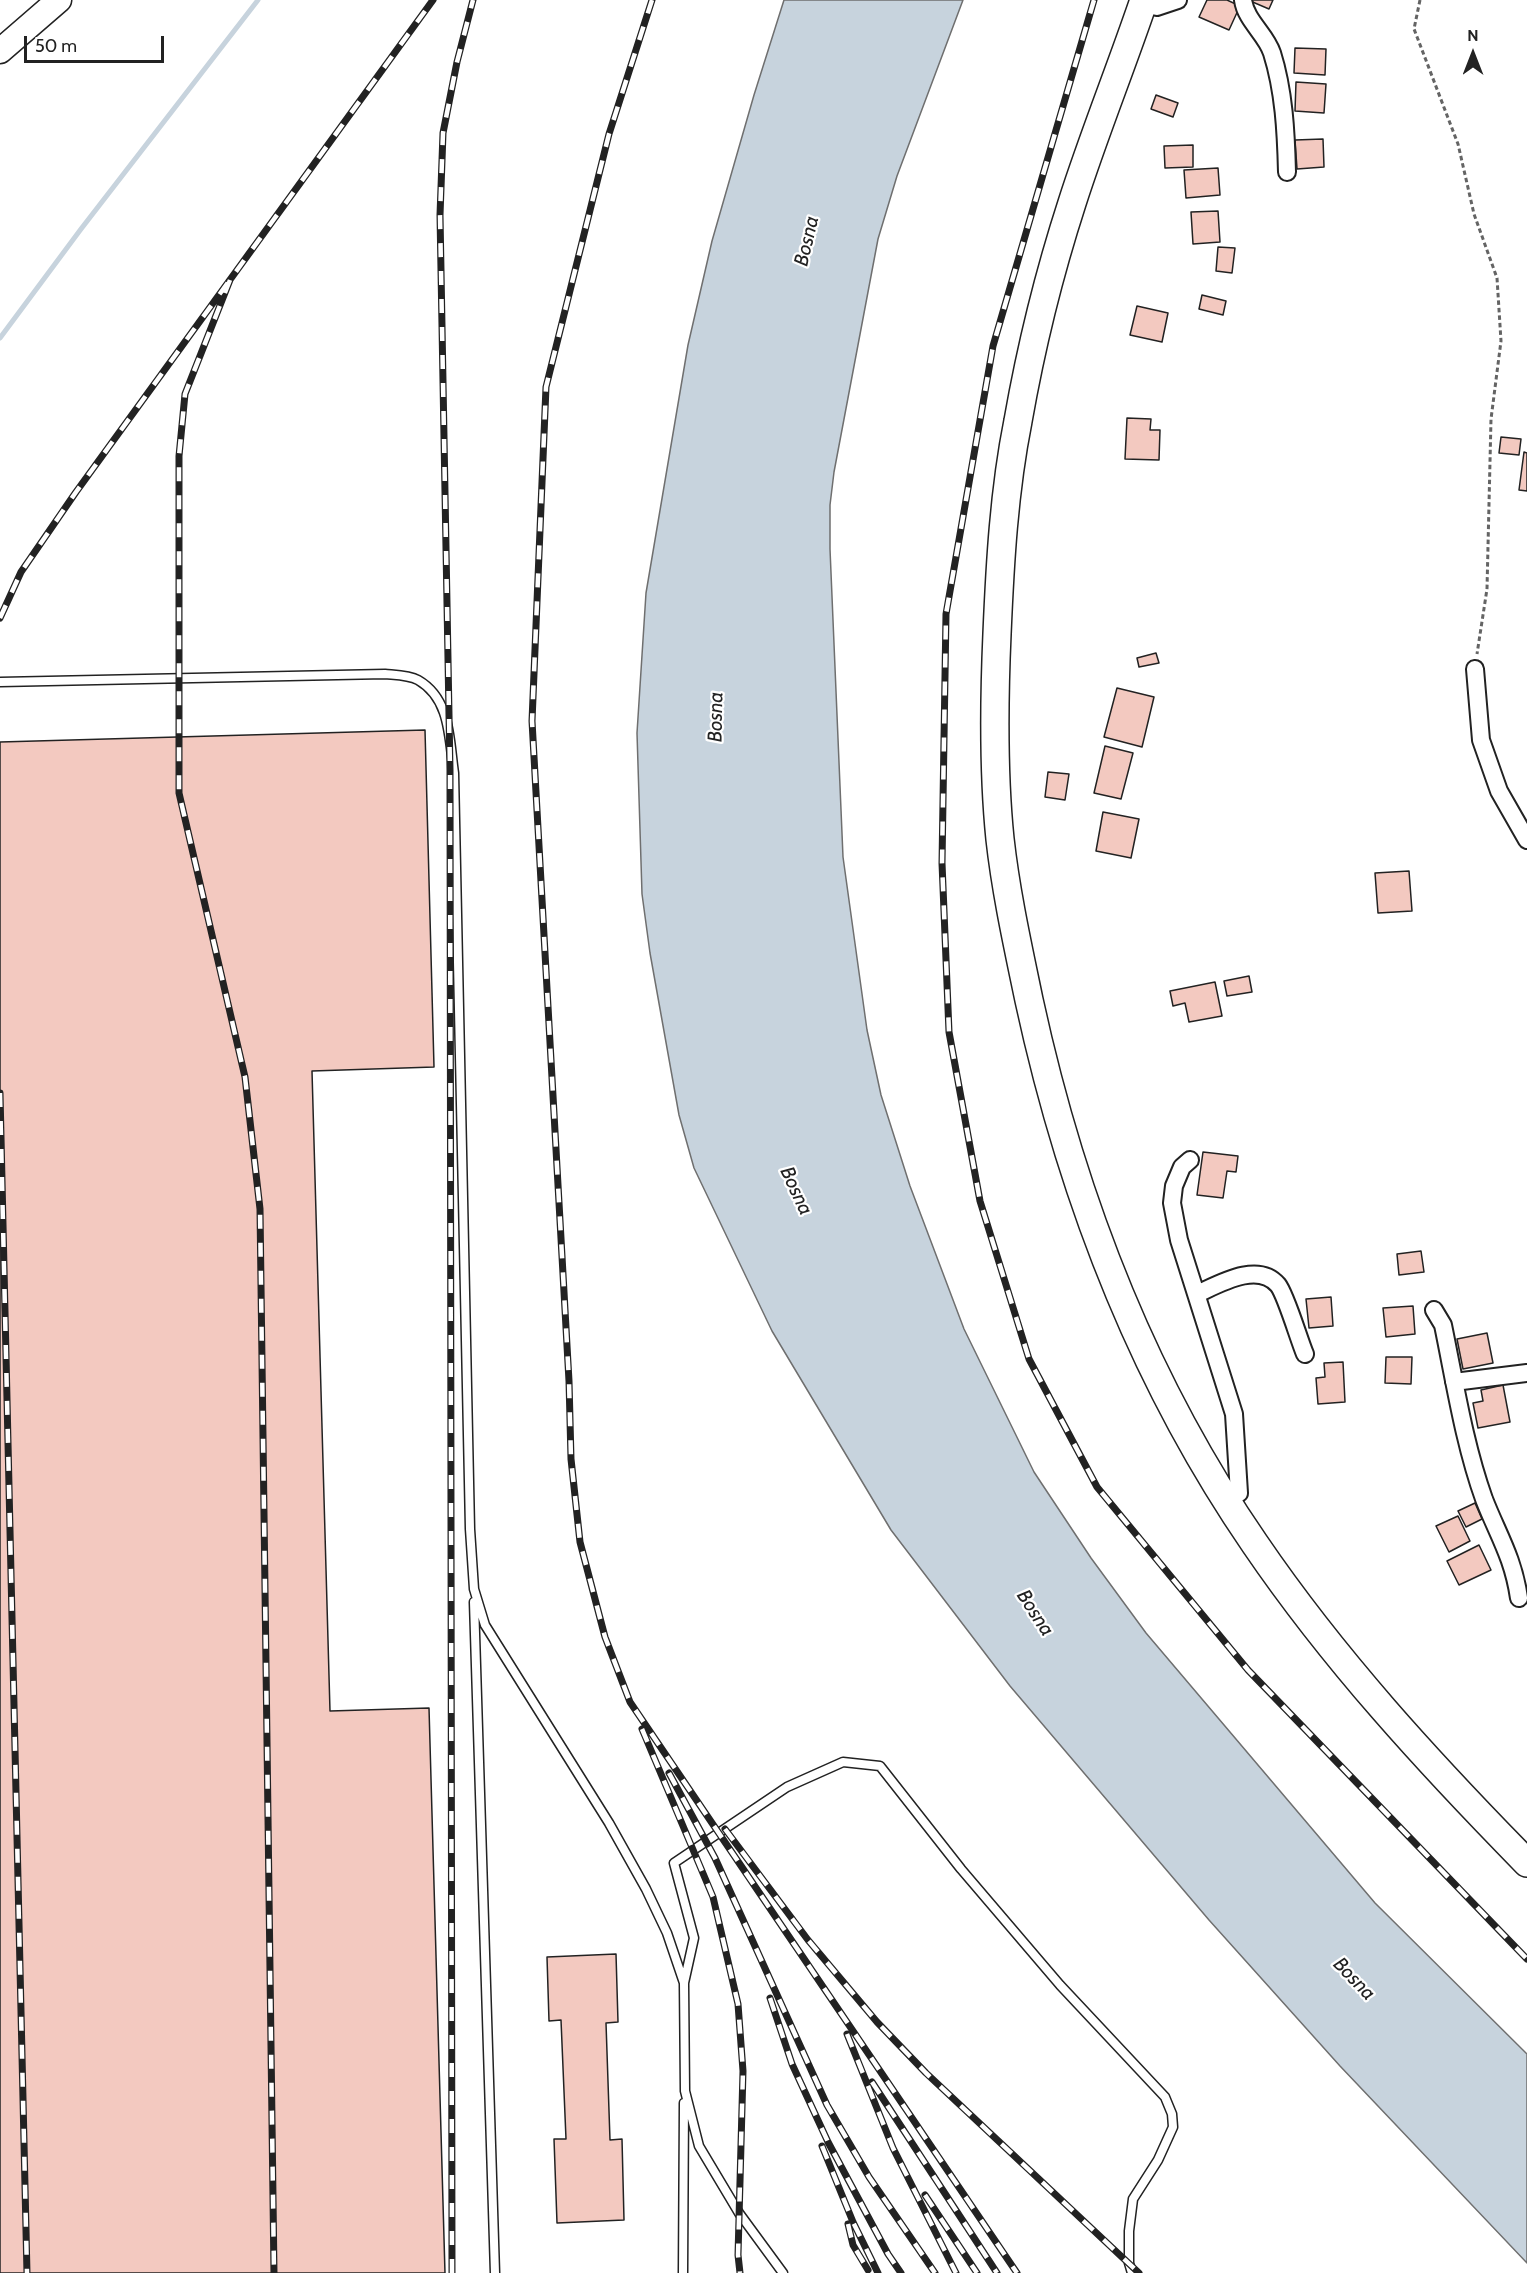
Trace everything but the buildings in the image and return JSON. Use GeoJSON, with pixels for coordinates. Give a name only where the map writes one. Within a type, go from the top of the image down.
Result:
{"type":"FeatureCollection","features":[{"type":"Feature","properties":{"kind":"main road"},"geometry":{"type":"LineString","coordinates":[[0,51],[59,0]]}},
{"type":"Feature","properties":{"kind":"main road"},"geometry":{"type":"LineString","coordinates":[[1143,2],[1072,202],[1041,311],[1017,424],[1000,552],[994,709],[1000,839],[1020,956],[1046,1076],[1085,1208],[1131,1324],[1188,1436],[1254,1542],[1332,1650],[1451,1785],[1527,1863]]}},
{"type":"Feature","properties":{"kind":"street"},"geometry":{"type":"LineString","coordinates":[[1143,2],[1157,7],[1178,0]]}},
{"type":"Feature","properties":{"kind":"street"},"geometry":{"type":"LineString","coordinates":[[1243,0],[1250,19],[1271,51],[1286,124],[1287,172]]}},
{"type":"Feature","properties":{"kind":"street"},"geometry":{"type":"LineString","coordinates":[[1475,669],[1481,740],[1499,791],[1527,840]]}},
{"type":"Feature","properties":{"kind":"street"},"geometry":{"type":"LineString","coordinates":[[1190,1160],[1182,1167],[1174,1186],[1172,1203],[1179,1239],[1234,1414],[1239,1493],[1227,1500]]}},
{"type":"Feature","properties":{"kind":"street"},"geometry":{"type":"LineString","coordinates":[[1197,1294],[1243,1275],[1270,1278],[1280,1286],[1305,1354]]}},
{"type":"Feature","properties":{"kind":"street"},"geometry":{"type":"LineString","coordinates":[[1434,1310],[1443,1325],[1473,1461],[1485,1500],[1510,1556],[1519,1598]]}},
{"type":"Feature","properties":{"kind":"street"},"geometry":{"type":"LineString","coordinates":[[1454,1382],[1527,1373]]}},
{"type":"Feature","properties":{"kind":"lane"},"geometry":{"type":"LineString","coordinates":[[0,682],[385,674],[416,679],[435,695],[445,710],[454,772],[470,1529],[474,1589],[495,2273]]}},
{"type":"Feature","properties":{"kind":"lane"},"geometry":{"type":"LineString","coordinates":[[474,1589],[484,1625],[609,1823],[646,1889],[667,1932],[684,1983]]}},
{"type":"Feature","properties":{"kind":"lane"},"geometry":{"type":"LineString","coordinates":[[683,2273],[684,1983],[694,1938],[674,1863],[787,1787],[843,1762],[880,1766],[961,1869],[1060,1985],[1165,2097],[1172,2114],[1173,2127],[1170,2138],[1158,2160],[1133,2199],[1129,2231],[1129,2264],[1132,2273]]}},
{"type":"Feature","properties":{"kind":"lane"},"geometry":{"type":"LineString","coordinates":[[685,2091],[699,2145],[739,2213],[783,2273]]}},
{"type":"Feature","properties":{"kind":"path"},"geometry":{"type":"LineString","coordinates":[[1420,0],[1414,29],[1458,144],[1474,214],[1497,278],[1501,341],[1491,419],[1487,589],[1475,669]]}},
{"type":"Feature","properties":{"kind":"water","name":"Bosna"},"geometry":{"type":"Polygon","coordinates":[[[784,0],[963,0],[897,176],[878,239],[834,472],[830,505],[843,857],[867,1030],[881,1095],[910,1186],[964,1329],[1034,1472],[1091,1558],[1146,1633],[1375,1903],[1527,2054],[1527,2263],[1340,2066],[1209,1920],[1010,1686],[891,1530],[772,1331],[694,1168],[679,1115],[650,953],[642,894],[637,733],[646,593],[688,345],[712,241],[784,0]]]}},
{"type":"Feature","properties":{"kind":"waterway"},"geometry":{"type":"LineString","coordinates":[[0,338],[258,0]]}},
{"type":"Feature","properties":{"kind":"railway"},"geometry":{"type":"LineString","coordinates":[[0,618],[21,572],[76,492],[433,0]]}},
{"type":"Feature","properties":{"kind":"railway"},"geometry":{"type":"LineString","coordinates":[[452,2273],[450,770],[440,215],[443,133],[457,62],[473,0]]}},
{"type":"Feature","properties":{"kind":"railway"},"geometry":{"type":"LineString","coordinates":[[652,0],[609,134],[546,387],[532,721],[569,1381],[571,1459],[580,1542],[605,1637],[630,1702],[1017,2273]]}},
{"type":"Feature","properties":{"kind":"railway"},"geometry":{"type":"LineString","coordinates":[[1094,0],[993,346],[946,614],[942,863],[949,1032],[980,1201],[1029,1359],[1097,1487],[1248,1670],[1527,1959]]}},
{"type":"Feature","properties":{"kind":"railway"},"geometry":{"type":"LineString","coordinates":[[230,280],[185,394],[179,456],[179,793],[245,1077],[260,1209],[274,2273]]}},
{"type":"Feature","properties":{"kind":"railway"},"geometry":{"type":"LineString","coordinates":[[0,1093],[27,2273]]}},
{"type":"Feature","properties":{"kind":"railway"},"geometry":{"type":"LineString","coordinates":[[642,1729],[713,1897],[738,2004],[743,2071],[738,2255],[740,2273]]}},
{"type":"Feature","properties":{"kind":"railway"},"geometry":{"type":"LineString","coordinates":[[669,1773],[715,1858],[827,2105],[869,2177],[935,2273]]}},
{"type":"Feature","properties":{"kind":"railway"},"geometry":{"type":"LineString","coordinates":[[725,1829],[808,1940],[877,2022],[926,2073],[1139,2273]]}},
{"type":"Feature","properties":{"kind":"railway"},"geometry":{"type":"LineString","coordinates":[[770,1998],[792,2064],[828,2142],[888,2254],[901,2273]]}},
{"type":"Feature","properties":{"kind":"railway"},"geometry":{"type":"LineString","coordinates":[[847,2034],[893,2148],[956,2273]]}},
{"type":"Feature","properties":{"kind":"railway"},"geometry":{"type":"LineString","coordinates":[[872,2082],[997,2273]]}},
{"type":"Feature","properties":{"kind":"railway"},"geometry":{"type":"LineString","coordinates":[[822,2146],[853,2222],[878,2273]]}},
{"type":"Feature","properties":{"kind":"railway"},"geometry":{"type":"LineString","coordinates":[[925,2195],[977,2273]]}},
{"type":"Feature","properties":{"kind":"railway"},"geometry":{"type":"LineString","coordinates":[[848,2224],[853,2245],[868,2270]]}}]}
